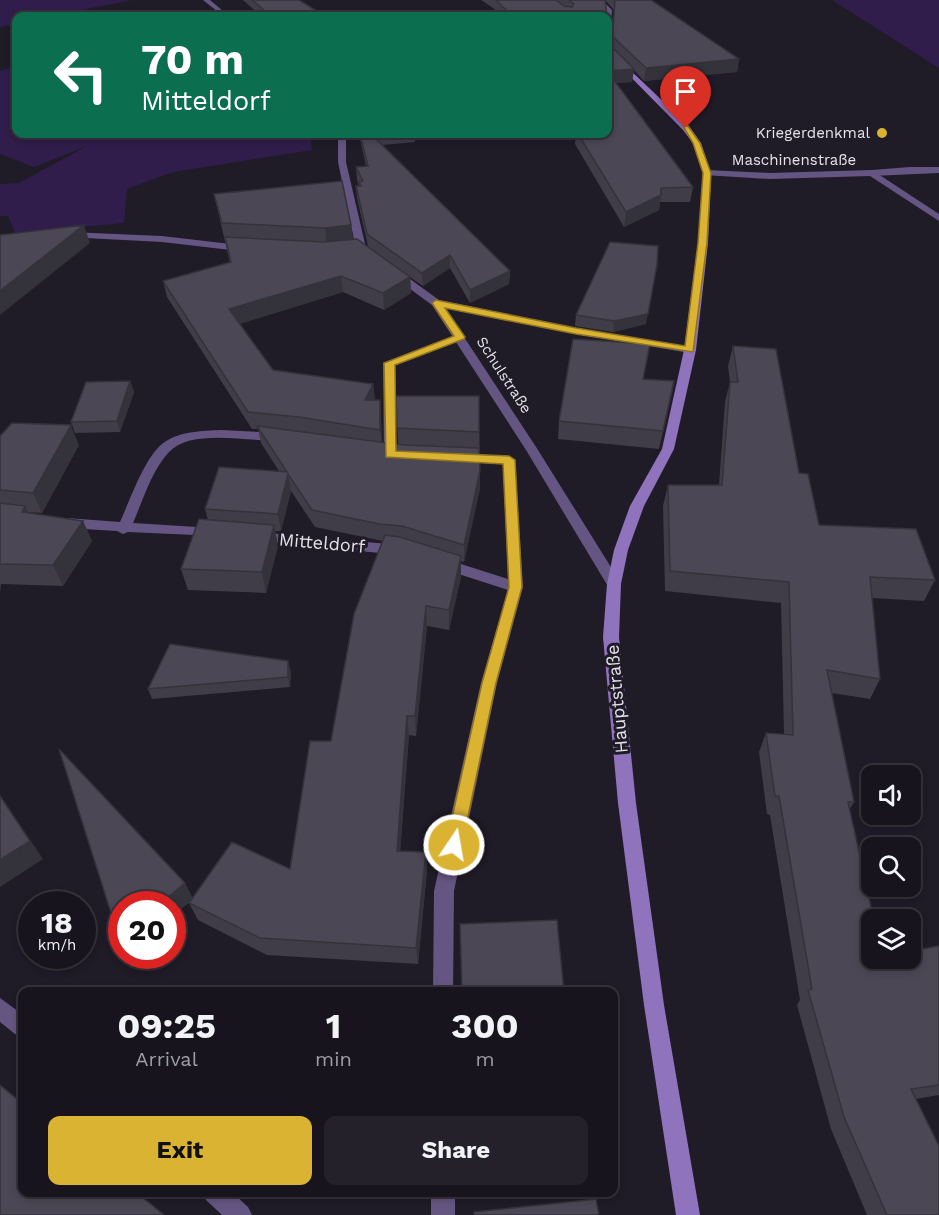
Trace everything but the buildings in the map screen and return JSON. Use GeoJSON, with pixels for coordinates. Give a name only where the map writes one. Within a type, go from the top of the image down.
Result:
{"type":"FeatureCollection","features":[{"type":"Feature","properties":{"kind":"main road","name":"Hauptstraße"},"geometry":{"type":"LineString","coordinates":[[612,55],[686,128],[697,143],[707,173],[703,243],[690,350],[668,449],[637,506],[621,550],[614,584],[611,648],[627,803],[654,1005],[688,1215]]}},
{"type":"Feature","properties":{"kind":"street"},"geometry":{"type":"LineString","coordinates":[[206,0],[221,12]]}},
{"type":"Feature","properties":{"kind":"street"},"geometry":{"type":"LineString","coordinates":[[598,0],[609,12]]}},
{"type":"Feature","properties":{"kind":"street","name":"Schulstraße"},"geometry":{"type":"LineString","coordinates":[[342,138],[342,162],[357,250],[436,303],[532,450],[614,584]]}},
{"type":"Feature","properties":{"kind":"street"},"geometry":{"type":"LineString","coordinates":[[872,173],[910,170],[939,171]]}},
{"type":"Feature","properties":{"kind":"street","name":"Maschinenstraße"},"geometry":{"type":"LineString","coordinates":[[707,173],[770,176],[872,173],[939,218]]}},
{"type":"Feature","properties":{"kind":"street"},"geometry":{"type":"LineString","coordinates":[[63,235],[133,237],[263,250]]}},
{"type":"Feature","properties":{"kind":"street"},"geometry":{"type":"LineString","coordinates":[[436,303],[576,331],[690,350]]}},
{"type":"Feature","properties":{"kind":"street"},"geometry":{"type":"LineString","coordinates":[[390,454],[389,363],[460,337]]}},
{"type":"Feature","properties":{"kind":"street"},"geometry":{"type":"LineString","coordinates":[[123,528],[166,447],[184,437],[238,434],[297,439]]}},
{"type":"Feature","properties":{"kind":"street"},"geometry":{"type":"LineString","coordinates":[[443,987],[444,891],[489,683],[516,587],[509,460],[449,458]]}},
{"type":"Feature","properties":{"kind":"street","name":"Mitteldorf"},"geometry":{"type":"LineString","coordinates":[[56,522],[403,550],[516,587]]}},
{"type":"Feature","properties":{"kind":"street"},"geometry":{"type":"LineString","coordinates":[[0,1008],[18,1023]]}},
{"type":"Feature","properties":{"kind":"street"},"geometry":{"type":"LineString","coordinates":[[220,1197],[240,1215]]}},
{"type":"Feature","properties":{"kind":"street"},"geometry":{"type":"LineString","coordinates":[[443,1197],[443,1215]]}},
{"type":"Feature","properties":{"kind":"shaded area"},"geometry":{"type":"Polygon","coordinates":[[[0,0],[132,0],[72,12],[12,12],[12,25],[0,27],[0,0]]]}},
{"type":"Feature","properties":{"kind":"shaded area"},"geometry":{"type":"Polygon","coordinates":[[[832,0],[939,0],[939,68],[832,0]]]}},
{"type":"Feature","properties":{"kind":"shaded area"},"geometry":{"type":"Polygon","coordinates":[[[12,67],[12,138],[310,138],[312,150],[173,172],[127,189],[124,223],[15,233],[8,216],[0,216],[0,184],[19,183],[87,146],[34,167],[0,154],[0,71],[12,67]]]}},
{"type":"Feature","properties":{"kind":"place","name":"Kriegerdenkmal"},"geometry":{"type":"Point","coordinates":[882,133]}},
{"type":"Feature","properties":{"kind":"route"},"geometry":{"type":"LineString","coordinates":[[454,845],[489,683],[516,587],[509,460],[390,455],[389,363],[460,337],[436,303],[576,331],[690,350],[703,243],[707,173],[697,143],[686,128]]}}]}
